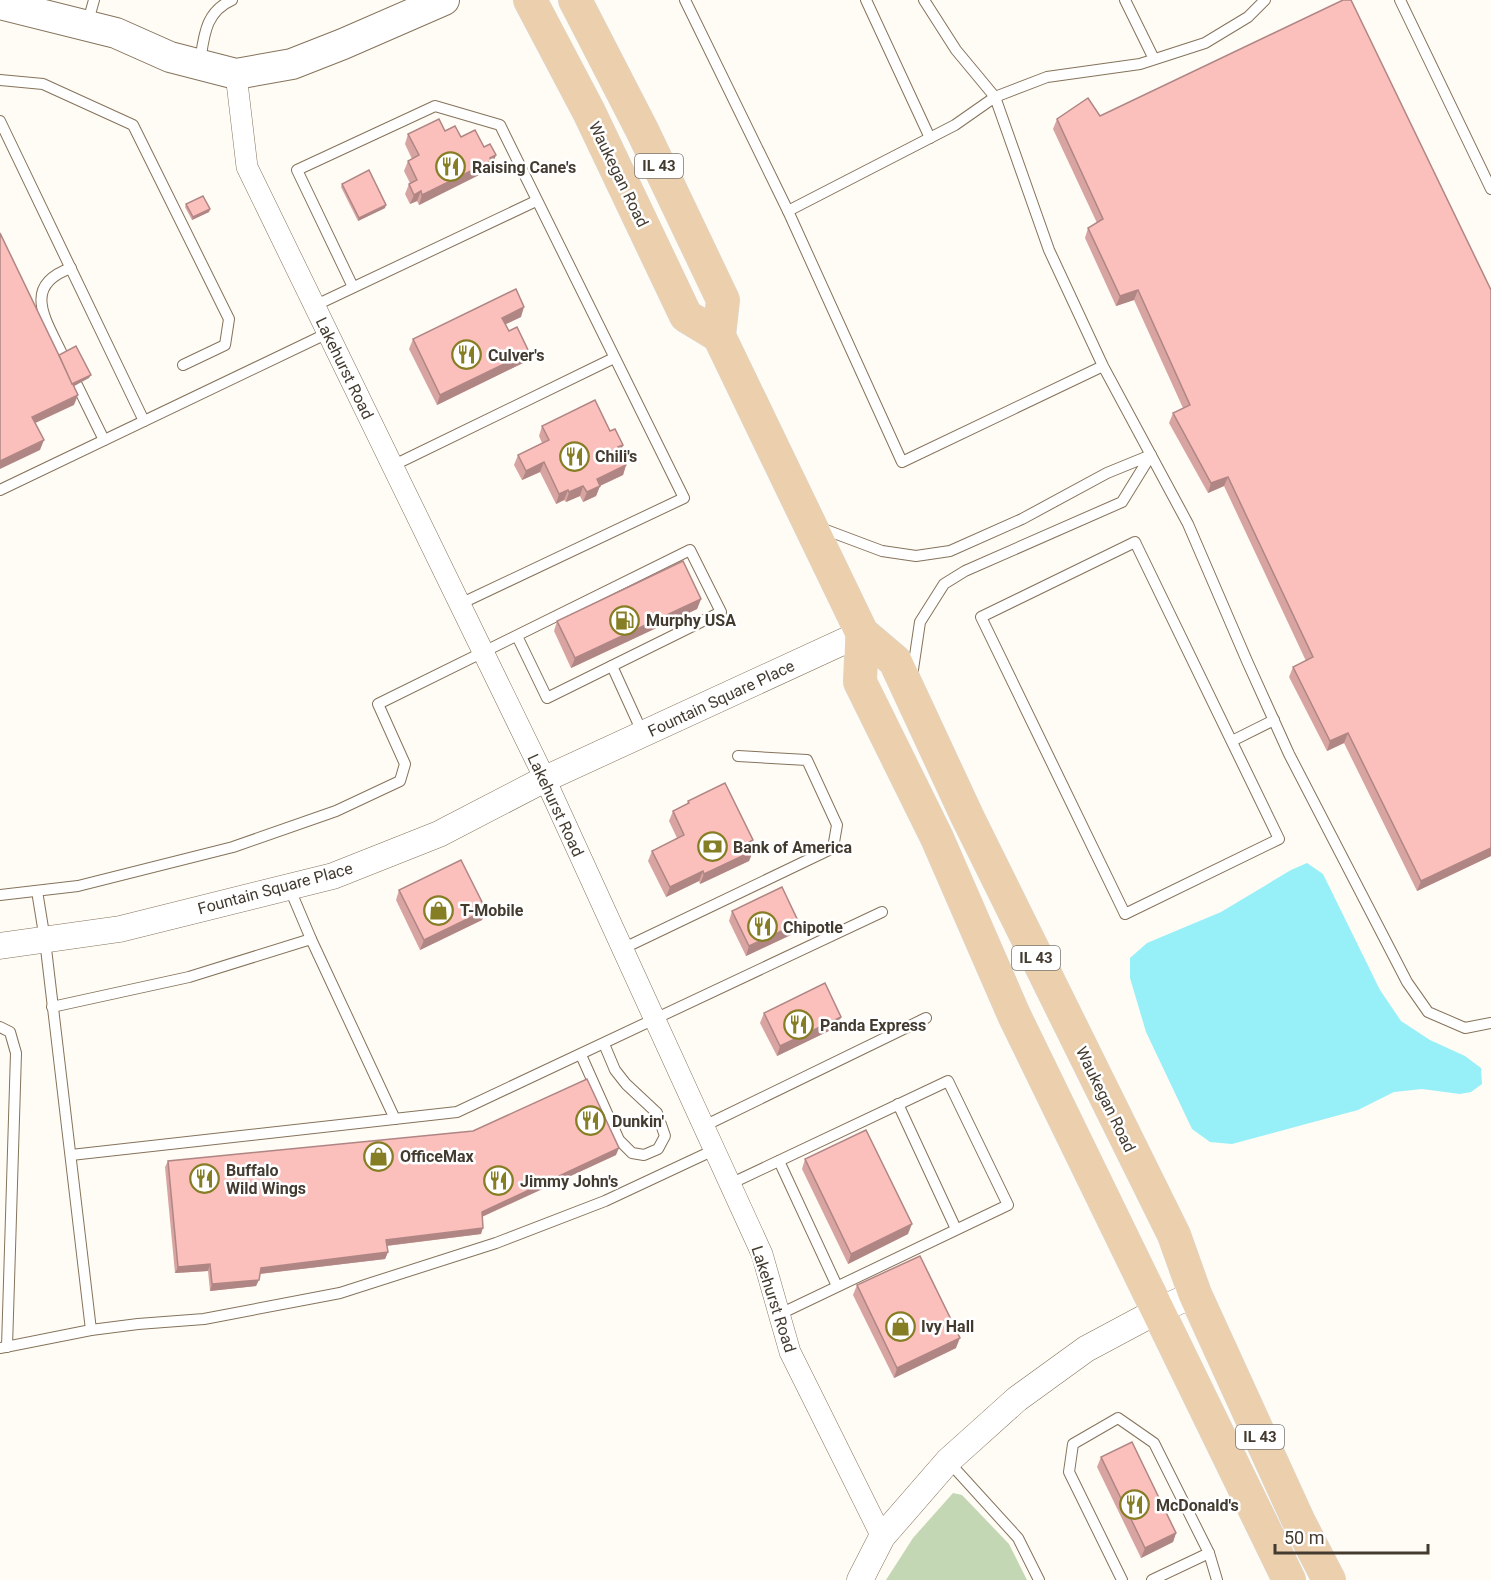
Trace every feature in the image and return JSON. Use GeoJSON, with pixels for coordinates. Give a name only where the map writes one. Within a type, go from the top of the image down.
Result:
{"type":"FeatureCollection","features":[{"type":"Feature","properties":{"kind":"main road"},"geometry":{"type":"LineString","coordinates":[[0,4],[90,13],[116,33],[170,57],[236,74],[292,63],[343,44],[444,0]]}},
{"type":"Feature","properties":{"kind":"main road","name":"Waukegan Road"},"geometry":{"type":"LineString","coordinates":[[530,0],[594,122],[686,316],[719,336],[862,633],[894,661],[910,691],[972,826],[1174,1235],[1195,1294],[1299,1522],[1329,1580]]}},
{"type":"Feature","properties":{"kind":"main road","name":"IL 43"},"geometry":{"type":"LineString","coordinates":[[587,9],[723,300],[719,336]]}},
{"type":"Feature","properties":{"kind":"main road","name":"Waukegan Road"},"geometry":{"type":"LineString","coordinates":[[862,633],[860,682],[937,838],[1014,1015],[1289,1580]]}},
{"type":"Feature","properties":{"kind":"street","name":"Lakehurst Road"},"geometry":{"type":"LineString","coordinates":[[236,74],[247,167],[545,779],[702,1127],[762,1254],[790,1352],[882,1537]]}},
{"type":"Feature","properties":{"kind":"street","name":"Fountain Square Place"},"geometry":{"type":"LineString","coordinates":[[0,946],[120,929],[333,876],[439,834],[545,779],[862,633]]}},
{"type":"Feature","properties":{"kind":"street"},"geometry":{"type":"LineString","coordinates":[[860,1580],[882,1537],[948,1461],[1017,1399],[1086,1349],[1158,1310],[1195,1294]]}},
{"type":"Feature","properties":{"kind":"lane"},"geometry":{"type":"LineString","coordinates":[[200,65],[205,28],[221,5],[232,0]]}},
{"type":"Feature","properties":{"kind":"lane"},"geometry":{"type":"LineString","coordinates":[[685,0],[788,211],[902,462],[1103,366]]}},
{"type":"Feature","properties":{"kind":"lane"},"geometry":{"type":"LineString","coordinates":[[866,0],[930,138]]}},
{"type":"Feature","properties":{"kind":"lane"},"geometry":{"type":"LineString","coordinates":[[924,0],[956,50],[995,97],[1049,250],[1103,366],[1188,524],[1274,720],[1407,982],[1428,1012],[1466,1028],[1491,1023]]}},
{"type":"Feature","properties":{"kind":"lane"},"geometry":{"type":"LineString","coordinates":[[1125,0],[1154,59]]}},
{"type":"Feature","properties":{"kind":"lane"},"geometry":{"type":"LineString","coordinates":[[788,211],[955,125],[995,97],[1047,77],[1140,64],[1205,43],[1248,17],[1265,0]]}},
{"type":"Feature","properties":{"kind":"lane"},"geometry":{"type":"LineString","coordinates":[[1400,0],[1491,189]]}},
{"type":"Feature","properties":{"kind":"lane"},"geometry":{"type":"LineString","coordinates":[[0,80],[43,84],[133,125],[229,319],[225,345],[183,365]]}},
{"type":"Feature","properties":{"kind":"lane"},"geometry":{"type":"LineString","coordinates":[[353,287],[297,170],[435,106],[500,125],[684,498],[460,604]]}},
{"type":"Feature","properties":{"kind":"lane"},"geometry":{"type":"LineString","coordinates":[[0,121],[144,421]]}},
{"type":"Feature","properties":{"kind":"lane"},"geometry":{"type":"LineString","coordinates":[[314,306],[536,201]]}},
{"type":"Feature","properties":{"kind":"lane"},"geometry":{"type":"LineString","coordinates":[[63,356],[42,310],[40,294],[46,282],[58,272],[71,268]]}},
{"type":"Feature","properties":{"kind":"lane"},"geometry":{"type":"LineString","coordinates":[[0,490],[328,333]]}},
{"type":"Feature","properties":{"kind":"lane"},"geometry":{"type":"LineString","coordinates":[[392,466],[614,358]]}},
{"type":"Feature","properties":{"kind":"lane"},"geometry":{"type":"LineString","coordinates":[[77,385],[104,440]]}},
{"type":"Feature","properties":{"kind":"lane"},"geometry":{"type":"LineString","coordinates":[[808,523],[882,551],[916,556],[950,551],[1022,519],[1107,473],[1151,455]]}},
{"type":"Feature","properties":{"kind":"lane"},"geometry":{"type":"LineString","coordinates":[[910,691],[920,622],[944,584],[965,571],[1122,502],[1151,455]]}},
{"type":"Feature","properties":{"kind":"lane"},"geometry":{"type":"LineString","coordinates":[[1135,542],[1232,741],[1280,839],[1125,914],[981,617],[1135,542]]}},
{"type":"Feature","properties":{"kind":"lane"},"geometry":{"type":"LineString","coordinates":[[0,895],[78,886],[233,847],[336,810],[400,781],[405,764],[378,704],[690,550],[721,612],[547,698],[517,636]]}},
{"type":"Feature","properties":{"kind":"lane"},"geometry":{"type":"LineString","coordinates":[[612,666],[643,734]]}},
{"type":"Feature","properties":{"kind":"lane"},"geometry":{"type":"LineString","coordinates":[[1232,741],[1274,720]]}},
{"type":"Feature","properties":{"kind":"lane"},"geometry":{"type":"LineString","coordinates":[[622,949],[833,848],[837,825],[807,760],[738,756]]}},
{"type":"Feature","properties":{"kind":"lane"},"geometry":{"type":"LineString","coordinates":[[289,886],[311,939],[395,1119]]}},
{"type":"Feature","properties":{"kind":"lane"},"geometry":{"type":"LineString","coordinates":[[37,891],[45,940],[91,1330]]}},
{"type":"Feature","properties":{"kind":"lane"},"geometry":{"type":"LineString","coordinates":[[71,1155],[457,1112],[882,912]]}},
{"type":"Feature","properties":{"kind":"lane"},"geometry":{"type":"LineString","coordinates":[[52,1006],[189,977],[311,939]]}},
{"type":"Feature","properties":{"kind":"lane"},"geometry":{"type":"LineString","coordinates":[[702,1127],[926,1018]]}},
{"type":"Feature","properties":{"kind":"lane"},"geometry":{"type":"LineString","coordinates":[[0,1027],[10,1032],[16,1053],[4,1348],[91,1330],[204,1319],[340,1293],[496,1243],[572,1214],[714,1150]]}},
{"type":"Feature","properties":{"kind":"lane"},"geometry":{"type":"LineString","coordinates":[[581,1055],[619,1140],[632,1153],[644,1155],[658,1149],[665,1136],[657,1113],[626,1084],[615,1070],[604,1044]]}},
{"type":"Feature","properties":{"kind":"lane"},"geometry":{"type":"LineString","coordinates":[[730,1184],[948,1081],[1008,1205],[780,1314]]}},
{"type":"Feature","properties":{"kind":"lane"},"geometry":{"type":"LineString","coordinates":[[898,1104],[957,1229]]}},
{"type":"Feature","properties":{"kind":"lane"},"geometry":{"type":"LineString","coordinates":[[779,1161],[837,1286]]}},
{"type":"Feature","properties":{"kind":"lane"},"geometry":{"type":"LineString","coordinates":[[1122,1580],[1069,1472],[1073,1444],[1118,1418],[1154,1443],[1209,1553],[1217,1580]]}},
{"type":"Feature","properties":{"kind":"lane"},"geometry":{"type":"LineString","coordinates":[[948,1461],[1018,1538],[1039,1580]]}},
{"type":"Feature","properties":{"kind":"lane"},"geometry":{"type":"LineString","coordinates":[[1152,1580],[1209,1553]]}},
{"type":"Feature","properties":{"kind":"green space"},"geometry":{"type":"Polygon","coordinates":[[[953,1493],[962,1495],[1009,1544],[1027,1580],[886,1580],[913,1538],[953,1493]]]}},
{"type":"Feature","properties":{"kind":"water"},"geometry":{"type":"Polygon","coordinates":[[[1307,863],[1323,874],[1380,990],[1401,1021],[1430,1040],[1465,1056],[1481,1068],[1482,1084],[1471,1092],[1460,1094],[1422,1089],[1394,1092],[1358,1110],[1232,1144],[1210,1142],[1192,1129],[1146,1032],[1130,978],[1130,958],[1147,943],[1221,912],[1291,870],[1307,863]]]}},
{"type":"Feature","properties":{"kind":"building"},"geometry":{"type":"Polygon","coordinates":[[[1343,0],[1351,0],[1491,290],[1491,848],[1421,881],[1348,733],[1330,741],[1293,667],[1313,657],[1228,477],[1211,483],[1173,413],[1190,405],[1138,290],[1120,296],[1088,228],[1103,219],[1057,119],[1088,98],[1100,116],[1343,0]]]}},
{"type":"Feature","properties":{"kind":"building","name":"Raising Cane's"},"geometry":{"type":"Polygon","coordinates":[[[439,119],[445,131],[455,126],[461,137],[475,130],[484,147],[490,144],[496,155],[490,158],[491,161],[422,195],[421,191],[414,195],[409,184],[417,180],[408,161],[419,155],[408,134],[439,119]]]}},
{"type":"Feature","properties":{"kind":"building"},"geometry":{"type":"Polygon","coordinates":[[[369,170],[386,205],[359,218],[342,184],[369,170]]]}},
{"type":"Feature","properties":{"kind":"building"},"geometry":{"type":"Polygon","coordinates":[[[203,196],[210,209],[193,217],[186,204],[203,196]]]}},
{"type":"Feature","properties":{"kind":"building"},"geometry":{"type":"Polygon","coordinates":[[[0,233],[78,395],[32,417],[44,440],[0,461],[0,233]]]}},
{"type":"Feature","properties":{"kind":"building","name":"Culver's"},"geometry":{"type":"Polygon","coordinates":[[[516,289],[524,307],[502,318],[509,331],[517,327],[529,352],[440,395],[413,339],[516,289]]]}},
{"type":"Feature","properties":{"kind":"building"},"geometry":{"type":"Polygon","coordinates":[[[76,346],[91,375],[72,384],[59,355],[76,346]]]}},
{"type":"Feature","properties":{"kind":"building","name":"Chili's"},"geometry":{"type":"Polygon","coordinates":[[[595,400],[610,431],[615,429],[623,445],[618,447],[626,465],[597,479],[600,486],[587,492],[583,486],[559,494],[544,462],[526,471],[518,455],[549,440],[542,426],[595,400]]]}},
{"type":"Feature","properties":{"kind":"building","name":"Murphy USA"},"geometry":{"type":"Polygon","coordinates":[[[683,561],[701,599],[575,658],[557,621],[683,561]]]}},
{"type":"Feature","properties":{"kind":"building","name":"Bank of America"},"geometry":{"type":"Polygon","coordinates":[[[725,783],[753,840],[749,842],[753,851],[670,887],[652,851],[684,835],[673,811],[725,783]]]}},
{"type":"Feature","properties":{"kind":"building","name":"T-Mobile"},"geometry":{"type":"Polygon","coordinates":[[[461,860],[486,910],[424,940],[399,890],[461,860]]]}},
{"type":"Feature","properties":{"kind":"building","name":"Chipotle"},"geometry":{"type":"Polygon","coordinates":[[[782,887],[799,923],[749,946],[732,911],[782,887]]]}},
{"type":"Feature","properties":{"kind":"building","name":"Panda Express"},"geometry":{"type":"Polygon","coordinates":[[[825,983],[841,1017],[780,1046],[764,1013],[825,983]]]}},
{"type":"Feature","properties":{"kind":"building"},"geometry":{"type":"Polygon","coordinates":[[[587,1079],[619,1148],[482,1212],[483,1228],[386,1240],[388,1252],[261,1268],[259,1280],[212,1284],[210,1264],[178,1267],[168,1161],[473,1131],[587,1079]]]}},
{"type":"Feature","properties":{"kind":"building"},"geometry":{"type":"Polygon","coordinates":[[[866,1130],[912,1224],[851,1254],[805,1159],[866,1130]]]}},
{"type":"Feature","properties":{"kind":"building"},"geometry":{"type":"Polygon","coordinates":[[[920,1256],[960,1338],[897,1368],[857,1285],[920,1256]]]}},
{"type":"Feature","properties":{"kind":"building","name":"McDonald's"},"geometry":{"type":"Polygon","coordinates":[[[1132,1442],[1176,1533],[1145,1548],[1101,1457],[1132,1442]]]}},
{"type":"Feature","properties":{"kind":"place","name":"Raising Cane's"},"geometry":{"type":"Point","coordinates":[451,167]}},
{"type":"Feature","properties":{"kind":"place","name":"Culver's"},"geometry":{"type":"Point","coordinates":[467,355]}},
{"type":"Feature","properties":{"kind":"place","name":"Chili's"},"geometry":{"type":"Point","coordinates":[574,456]}},
{"type":"Feature","properties":{"kind":"place","name":"Murphy USA"},"geometry":{"type":"Point","coordinates":[625,620]}},
{"type":"Feature","properties":{"kind":"place","name":"Bank of America"},"geometry":{"type":"Point","coordinates":[712,847]}},
{"type":"Feature","properties":{"kind":"place","name":"T-Mobile"},"geometry":{"type":"Point","coordinates":[439,910]}},
{"type":"Feature","properties":{"kind":"place","name":"Chipotle"},"geometry":{"type":"Point","coordinates":[762,927]}},
{"type":"Feature","properties":{"kind":"place","name":"Panda Express"},"geometry":{"type":"Point","coordinates":[799,1025]}},
{"type":"Feature","properties":{"kind":"place","name":"Dunkin'"},"geometry":{"type":"Point","coordinates":[591,1121]}},
{"type":"Feature","properties":{"kind":"place","name":"OfficeMax"},"geometry":{"type":"Point","coordinates":[379,1156]}},
{"type":"Feature","properties":{"kind":"place","name":"Buffalo Wild Wings"},"geometry":{"type":"Point","coordinates":[205,1179]}},
{"type":"Feature","properties":{"kind":"place","name":"Jimmy John's"},"geometry":{"type":"Point","coordinates":[499,1181]}},
{"type":"Feature","properties":{"kind":"place","name":"Ivy Hall"},"geometry":{"type":"Point","coordinates":[900,1326]}},
{"type":"Feature","properties":{"kind":"place","name":"McDonald's"},"geometry":{"type":"Point","coordinates":[1135,1505]}}]}
